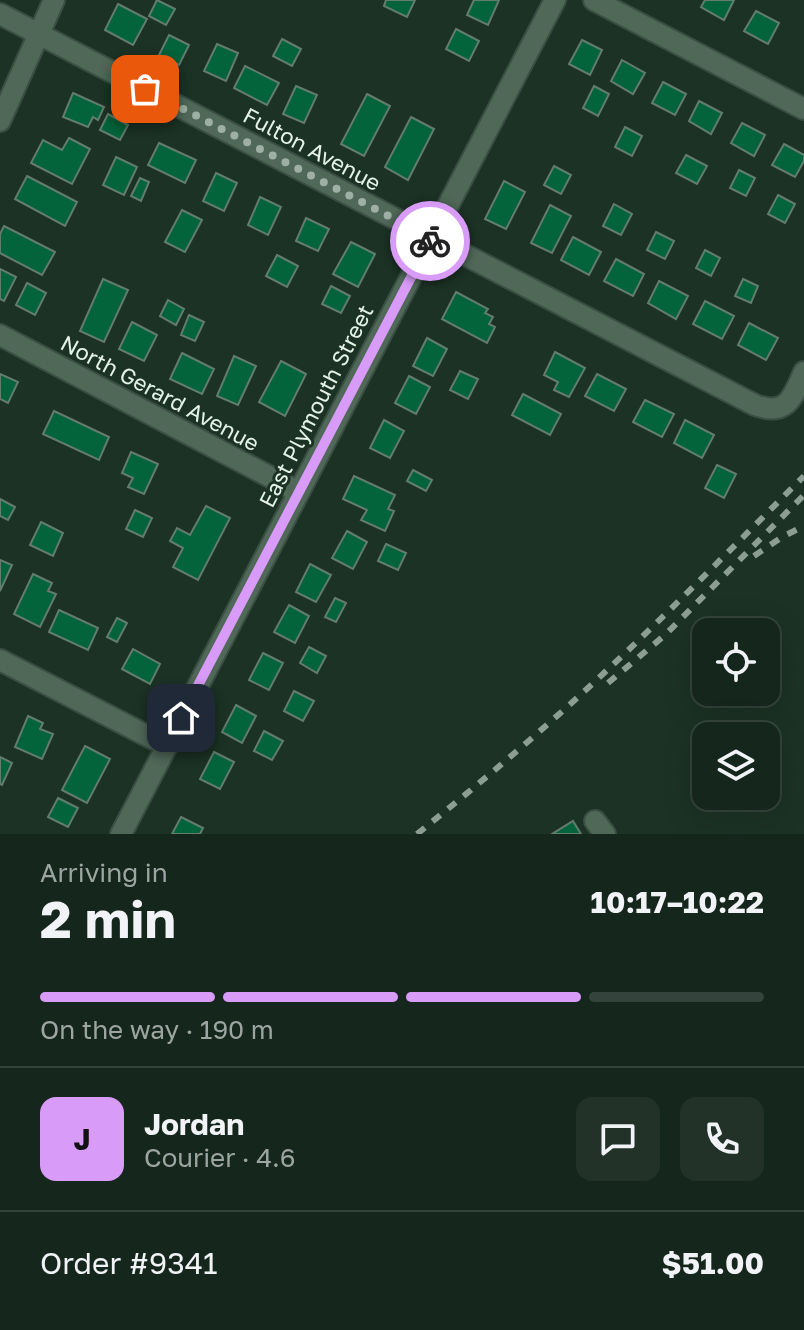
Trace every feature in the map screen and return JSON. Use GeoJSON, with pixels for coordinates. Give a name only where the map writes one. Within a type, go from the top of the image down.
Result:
{"type":"FeatureCollection","features":[{"type":"Feature","properties":{"kind":"street"},"geometry":{"type":"LineString","coordinates":[[0,121],[54,0]]}},
{"type":"Feature","properties":{"kind":"street","name":"East Plymouth Street"},"geometry":{"type":"LineString","coordinates":[[121,834],[555,0]]}},
{"type":"Feature","properties":{"kind":"street"},"geometry":{"type":"LineString","coordinates":[[594,0],[804,109]]}},
{"type":"Feature","properties":{"kind":"street","name":"Fulton Avenue"},"geometry":{"type":"LineString","coordinates":[[0,14],[755,405],[775,410],[785,405],[793,397],[804,372]]}},
{"type":"Feature","properties":{"kind":"street","name":"North Gerard Avenue"},"geometry":{"type":"LineString","coordinates":[[0,335],[299,492]]}},
{"type":"Feature","properties":{"kind":"street"},"geometry":{"type":"LineString","coordinates":[[0,660],[167,746]]}},
{"type":"Feature","properties":{"kind":"building"},"geometry":{"type":"Polygon","coordinates":[[[157,0],[175,9],[166,25],[149,16],[157,0]]]}},
{"type":"Feature","properties":{"kind":"building"},"geometry":{"type":"Polygon","coordinates":[[[386,0],[415,0],[407,17],[384,6],[386,0]]]}},
{"type":"Feature","properties":{"kind":"building"},"geometry":{"type":"Polygon","coordinates":[[[474,0],[499,0],[488,25],[467,15],[474,0]]]}},
{"type":"Feature","properties":{"kind":"building"},"geometry":{"type":"Polygon","coordinates":[[[705,0],[734,0],[724,20],[701,7],[705,0]]]}},
{"type":"Feature","properties":{"kind":"building"},"geometry":{"type":"Polygon","coordinates":[[[118,4],[147,19],[133,45],[105,30],[118,4]]]}},
{"type":"Feature","properties":{"kind":"building"},"geometry":{"type":"Polygon","coordinates":[[[756,11],[779,23],[768,44],[744,31],[756,11]]]}},
{"type":"Feature","properties":{"kind":"building"},"geometry":{"type":"Polygon","coordinates":[[[456,29],[479,41],[469,61],[446,49],[456,29]]]}},
{"type":"Feature","properties":{"kind":"building"},"geometry":{"type":"Polygon","coordinates":[[[169,35],[189,45],[179,65],[159,55],[169,35]]]}},
{"type":"Feature","properties":{"kind":"building"},"geometry":{"type":"Polygon","coordinates":[[[282,39],[301,49],[292,66],[273,56],[282,39]]]}},
{"type":"Feature","properties":{"kind":"building"},"geometry":{"type":"Polygon","coordinates":[[[582,40],[602,50],[590,75],[569,64],[582,40]]]}},
{"type":"Feature","properties":{"kind":"building"},"geometry":{"type":"Polygon","coordinates":[[[217,44],[238,53],[226,81],[204,71],[217,44]]]}},
{"type":"Feature","properties":{"kind":"building"},"geometry":{"type":"Polygon","coordinates":[[[622,60],[645,73],[633,94],[611,81],[622,60]]]}},
{"type":"Feature","properties":{"kind":"building"},"geometry":{"type":"Polygon","coordinates":[[[245,66],[279,83],[267,105],[234,88],[245,66]]]}},
{"type":"Feature","properties":{"kind":"building"},"geometry":{"type":"Polygon","coordinates":[[[663,82],[686,94],[675,115],[652,103],[663,82]]]}},
{"type":"Feature","properties":{"kind":"building"},"geometry":{"type":"Polygon","coordinates":[[[296,86],[317,95],[304,123],[283,114],[296,86]]]}},
{"type":"Feature","properties":{"kind":"building"},"geometry":{"type":"Polygon","coordinates":[[[594,86],[609,94],[598,116],[583,108],[594,86]]]}},
{"type":"Feature","properties":{"kind":"building"},"geometry":{"type":"Polygon","coordinates":[[[73,93],[104,107],[98,120],[93,117],[88,127],[63,117],[73,93]]]}},
{"type":"Feature","properties":{"kind":"building"},"geometry":{"type":"Polygon","coordinates":[[[367,94],[390,106],[364,156],[341,144],[367,94]]]}},
{"type":"Feature","properties":{"kind":"building"},"geometry":{"type":"Polygon","coordinates":[[[699,101],[722,113],[711,134],[689,121],[699,101]]]}},
{"type":"Feature","properties":{"kind":"building"},"geometry":{"type":"Polygon","coordinates":[[[108,114],[128,125],[120,140],[100,130],[108,114]]]}},
{"type":"Feature","properties":{"kind":"building"},"geometry":{"type":"Polygon","coordinates":[[[411,117],[434,129],[408,180],[385,167],[411,117]]]}},
{"type":"Feature","properties":{"kind":"building"},"geometry":{"type":"Polygon","coordinates":[[[742,123],[765,135],[754,156],[731,143],[742,123]]]}},
{"type":"Feature","properties":{"kind":"building"},"geometry":{"type":"Polygon","coordinates":[[[625,127],[642,136],[632,156],[615,147],[625,127]]]}},
{"type":"Feature","properties":{"kind":"building"},"geometry":{"type":"Polygon","coordinates":[[[69,138],[90,149],[72,184],[31,163],[43,140],[62,150],[69,138]]]}},
{"type":"Feature","properties":{"kind":"building"},"geometry":{"type":"Polygon","coordinates":[[[159,143],[196,160],[185,183],[148,165],[159,143]]]}},
{"type":"Feature","properties":{"kind":"building"},"geometry":{"type":"Polygon","coordinates":[[[784,144],[804,155],[795,177],[772,165],[784,144]]]}},
{"type":"Feature","properties":{"kind":"building"},"geometry":{"type":"Polygon","coordinates":[[[686,155],[707,166],[697,184],[676,173],[686,155]]]}},
{"type":"Feature","properties":{"kind":"building"},"geometry":{"type":"Polygon","coordinates":[[[116,157],[137,167],[124,195],[103,185],[116,157]]]}},
{"type":"Feature","properties":{"kind":"building"},"geometry":{"type":"Polygon","coordinates":[[[554,166],[571,175],[561,194],[544,185],[554,166]]]}},
{"type":"Feature","properties":{"kind":"building"},"geometry":{"type":"Polygon","coordinates":[[[739,170],[755,178],[746,196],[730,188],[739,170]]]}},
{"type":"Feature","properties":{"kind":"building"},"geometry":{"type":"Polygon","coordinates":[[[216,173],[237,183],[224,211],[203,201],[216,173]]]}},
{"type":"Feature","properties":{"kind":"building"},"geometry":{"type":"Polygon","coordinates":[[[27,176],[77,202],[65,226],[15,199],[27,176]]]}},
{"type":"Feature","properties":{"kind":"building"},"geometry":{"type":"Polygon","coordinates":[[[140,178],[149,182],[141,201],[131,196],[140,178]]]}},
{"type":"Feature","properties":{"kind":"building"},"geometry":{"type":"Polygon","coordinates":[[[504,181],[525,192],[506,229],[485,219],[504,181]]]}},
{"type":"Feature","properties":{"kind":"building"},"geometry":{"type":"Polygon","coordinates":[[[778,195],[795,204],[785,223],[768,214],[778,195]]]}},
{"type":"Feature","properties":{"kind":"building"},"geometry":{"type":"Polygon","coordinates":[[[260,197],[281,207],[268,235],[248,225],[260,197]]]}},
{"type":"Feature","properties":{"kind":"building"},"geometry":{"type":"Polygon","coordinates":[[[614,204],[632,214],[621,235],[603,226],[614,204]]]}},
{"type":"Feature","properties":{"kind":"building"},"geometry":{"type":"Polygon","coordinates":[[[550,205],[571,216],[552,253],[531,243],[550,205]]]}},
{"type":"Feature","properties":{"kind":"building"},"geometry":{"type":"Polygon","coordinates":[[[182,210],[202,220],[185,252],[165,242],[182,210]]]}},
{"type":"Feature","properties":{"kind":"building"},"geometry":{"type":"Polygon","coordinates":[[[306,218],[329,229],[318,251],[296,241],[306,218]]]}},
{"type":"Feature","properties":{"kind":"building"},"geometry":{"type":"Polygon","coordinates":[[[4,226],[55,252],[42,275],[0,253],[0,234],[4,226]]]}},
{"type":"Feature","properties":{"kind":"building"},"geometry":{"type":"Polygon","coordinates":[[[656,232],[674,241],[665,259],[647,250],[656,232]]]}},
{"type":"Feature","properties":{"kind":"building"},"geometry":{"type":"Polygon","coordinates":[[[573,237],[601,252],[589,275],[561,260],[573,237]]]}},
{"type":"Feature","properties":{"kind":"building"},"geometry":{"type":"Polygon","coordinates":[[[351,242],[375,254],[358,287],[333,274],[351,242]]]}},
{"type":"Feature","properties":{"kind":"building"},"geometry":{"type":"Polygon","coordinates":[[[705,250],[720,258],[711,276],[696,268],[705,250]]]}},
{"type":"Feature","properties":{"kind":"building"},"geometry":{"type":"Polygon","coordinates":[[[277,255],[298,266],[287,287],[266,276],[277,255]]]}},
{"type":"Feature","properties":{"kind":"building"},"geometry":{"type":"Polygon","coordinates":[[[616,259],[644,274],[633,296],[604,281],[616,259]]]}},
{"type":"Feature","properties":{"kind":"building"},"geometry":{"type":"Polygon","coordinates":[[[0,269],[16,277],[4,301],[0,299],[0,269]]]}},
{"type":"Feature","properties":{"kind":"building"},"geometry":{"type":"Polygon","coordinates":[[[103,279],[128,290],[104,342],[80,331],[103,279]]]}},
{"type":"Feature","properties":{"kind":"building"},"geometry":{"type":"Polygon","coordinates":[[[743,279],[758,286],[751,303],[735,296],[743,279]]]}},
{"type":"Feature","properties":{"kind":"building"},"geometry":{"type":"Polygon","coordinates":[[[659,281],[688,296],[676,319],[648,303],[659,281]]]}},
{"type":"Feature","properties":{"kind":"building"},"geometry":{"type":"Polygon","coordinates":[[[27,283],[46,293],[35,315],[16,305],[27,283]]]}},
{"type":"Feature","properties":{"kind":"building"},"geometry":{"type":"Polygon","coordinates":[[[331,286],[350,296],[341,313],[322,304],[331,286]]]}},
{"type":"Feature","properties":{"kind":"building"},"geometry":{"type":"Polygon","coordinates":[[[456,292],[488,309],[485,313],[493,317],[489,324],[495,327],[487,343],[442,319],[456,292]]]}},
{"type":"Feature","properties":{"kind":"building"},"geometry":{"type":"Polygon","coordinates":[[[168,300],[184,309],[176,325],[160,316],[168,300]]]}},
{"type":"Feature","properties":{"kind":"building"},"geometry":{"type":"Polygon","coordinates":[[[705,301],[734,316],[722,339],[693,324],[705,301]]]}},
{"type":"Feature","properties":{"kind":"building"},"geometry":{"type":"Polygon","coordinates":[[[189,315],[204,322],[195,341],[181,335],[189,315]]]}},
{"type":"Feature","properties":{"kind":"building"},"geometry":{"type":"Polygon","coordinates":[[[132,322],[157,335],[144,361],[119,349],[132,322]]]}},
{"type":"Feature","properties":{"kind":"building"},"geometry":{"type":"Polygon","coordinates":[[[749,323],[778,338],[766,360],[738,345],[749,323]]]}},
{"type":"Feature","properties":{"kind":"building"},"geometry":{"type":"Polygon","coordinates":[[[427,338],[447,349],[433,376],[413,366],[427,338]]]}},
{"type":"Feature","properties":{"kind":"building"},"geometry":{"type":"Polygon","coordinates":[[[555,352],[585,368],[569,397],[554,390],[558,382],[544,375],[555,352]]]}},
{"type":"Feature","properties":{"kind":"building"},"geometry":{"type":"Polygon","coordinates":[[[182,353],[214,369],[202,394],[170,379],[182,353]]]}},
{"type":"Feature","properties":{"kind":"building"},"geometry":{"type":"Polygon","coordinates":[[[234,356],[256,366],[238,405],[217,396],[234,356]]]}},
{"type":"Feature","properties":{"kind":"building"},"geometry":{"type":"Polygon","coordinates":[[[281,361],[306,374],[285,416],[259,402],[281,361]]]}},
{"type":"Feature","properties":{"kind":"building"},"geometry":{"type":"Polygon","coordinates":[[[460,371],[478,379],[468,399],[450,390],[460,371]]]}},
{"type":"Feature","properties":{"kind":"building"},"geometry":{"type":"Polygon","coordinates":[[[0,374],[18,382],[8,403],[0,399],[0,374]]]}},
{"type":"Feature","properties":{"kind":"building"},"geometry":{"type":"Polygon","coordinates":[[[597,374],[626,389],[614,411],[585,396],[597,374]]]}},
{"type":"Feature","properties":{"kind":"building"},"geometry":{"type":"Polygon","coordinates":[[[409,376],[430,387],[416,414],[395,403],[409,376]]]}},
{"type":"Feature","properties":{"kind":"building"},"geometry":{"type":"Polygon","coordinates":[[[523,394],[561,414],[550,435],[512,415],[523,394]]]}},
{"type":"Feature","properties":{"kind":"building"},"geometry":{"type":"Polygon","coordinates":[[[645,400],[674,414],[662,437],[633,422],[645,400]]]}},
{"type":"Feature","properties":{"kind":"building"},"geometry":{"type":"Polygon","coordinates":[[[54,411],[109,437],[99,460],[43,434],[54,411]]]}},
{"type":"Feature","properties":{"kind":"building"},"geometry":{"type":"Polygon","coordinates":[[[384,420],[404,431],[390,458],[370,448],[384,420]]]}},
{"type":"Feature","properties":{"kind":"building"},"geometry":{"type":"Polygon","coordinates":[[[685,420],[714,435],[702,458],[674,443],[685,420]]]}},
{"type":"Feature","properties":{"kind":"building"},"geometry":{"type":"Polygon","coordinates":[[[131,452],[158,464],[144,494],[128,487],[133,478],[122,473],[131,452]]]}},
{"type":"Feature","properties":{"kind":"building"},"geometry":{"type":"Polygon","coordinates":[[[717,465],[736,474],[724,498],[705,488],[717,465]]]}},
{"type":"Feature","properties":{"kind":"building"},"geometry":{"type":"Polygon","coordinates":[[[413,470],[432,480],[426,491],[407,481],[413,470]]]}},
{"type":"Feature","properties":{"kind":"building"},"geometry":{"type":"Polygon","coordinates":[[[354,476],[395,495],[388,509],[394,511],[385,531],[361,520],[367,510],[343,499],[354,476]]]}},
{"type":"Feature","properties":{"kind":"building"},"geometry":{"type":"Polygon","coordinates":[[[0,499],[15,507],[8,520],[0,516],[0,499]]]}},
{"type":"Feature","properties":{"kind":"building"},"geometry":{"type":"Polygon","coordinates":[[[206,506],[230,518],[198,580],[173,567],[183,548],[170,541],[177,528],[190,535],[206,506]]]}},
{"type":"Feature","properties":{"kind":"building"},"geometry":{"type":"Polygon","coordinates":[[[135,510],[152,518],[143,537],[126,529],[135,510]]]}},
{"type":"Feature","properties":{"kind":"building"},"geometry":{"type":"Polygon","coordinates":[[[41,522],[63,533],[53,556],[30,545],[41,522]]]}},
{"type":"Feature","properties":{"kind":"building"},"geometry":{"type":"Polygon","coordinates":[[[347,531],[367,542],[353,569],[332,558],[347,531]]]}},
{"type":"Feature","properties":{"kind":"building"},"geometry":{"type":"Polygon","coordinates":[[[386,544],[406,553],[398,570],[378,561],[386,544]]]}},
{"type":"Feature","properties":{"kind":"building"},"geometry":{"type":"Polygon","coordinates":[[[0,560],[12,565],[0,591],[0,560]]]}},
{"type":"Feature","properties":{"kind":"building"},"geometry":{"type":"Polygon","coordinates":[[[310,564],[331,575],[316,602],[296,592],[310,564]]]}},
{"type":"Feature","properties":{"kind":"building"},"geometry":{"type":"Polygon","coordinates":[[[33,574],[52,583],[48,591],[56,594],[40,627],[14,614],[33,574]]]}},
{"type":"Feature","properties":{"kind":"building"},"geometry":{"type":"Polygon","coordinates":[[[335,598],[346,603],[336,622],[325,617],[335,598]]]}},
{"type":"Feature","properties":{"kind":"building"},"geometry":{"type":"Polygon","coordinates":[[[289,605],[309,616],[295,643],[274,632],[289,605]]]}},
{"type":"Feature","properties":{"kind":"building"},"geometry":{"type":"Polygon","coordinates":[[[59,610],[98,628],[88,650],[49,632],[59,610]]]}},
{"type":"Feature","properties":{"kind":"building"},"geometry":{"type":"Polygon","coordinates":[[[117,618],[127,623],[117,642],[107,637],[117,618]]]}},
{"type":"Feature","properties":{"kind":"building"},"geometry":{"type":"Polygon","coordinates":[[[309,647],[326,656],[317,673],[300,663],[309,647]]]}},
{"type":"Feature","properties":{"kind":"building"},"geometry":{"type":"Polygon","coordinates":[[[133,649],[160,664],[150,684],[122,669],[133,649]]]}},
{"type":"Feature","properties":{"kind":"building"},"geometry":{"type":"Polygon","coordinates":[[[263,653],[283,663],[269,690],[249,680],[263,653]]]}},
{"type":"Feature","properties":{"kind":"building"},"geometry":{"type":"Polygon","coordinates":[[[294,691],[314,701],[303,721],[284,711],[294,691]]]}},
{"type":"Feature","properties":{"kind":"building"},"geometry":{"type":"Polygon","coordinates":[[[236,705],[256,716],[242,743],[222,732],[236,705]]]}},
{"type":"Feature","properties":{"kind":"building"},"geometry":{"type":"Polygon","coordinates":[[[28,716],[43,723],[40,729],[53,734],[42,759],[15,747],[28,716]]]}},
{"type":"Feature","properties":{"kind":"building"},"geometry":{"type":"Polygon","coordinates":[[[264,731],[283,741],[272,760],[254,751],[264,731]]]}},
{"type":"Feature","properties":{"kind":"building"},"geometry":{"type":"Polygon","coordinates":[[[85,746],[110,759],[87,803],[62,790],[85,746]]]}},
{"type":"Feature","properties":{"kind":"building"},"geometry":{"type":"Polygon","coordinates":[[[214,752],[234,762],[220,789],[200,779],[214,752]]]}},
{"type":"Feature","properties":{"kind":"building"},"geometry":{"type":"Polygon","coordinates":[[[0,757],[12,763],[2,785],[0,784],[0,757]]]}},
{"type":"Feature","properties":{"kind":"building"},"geometry":{"type":"Polygon","coordinates":[[[58,798],[78,808],[68,827],[48,817],[58,798]]]}},
{"type":"Feature","properties":{"kind":"building"},"geometry":{"type":"Polygon","coordinates":[[[181,817],[203,828],[200,834],[172,834],[181,817]]]}},
{"type":"Feature","properties":{"kind":"building"},"geometry":{"type":"Polygon","coordinates":[[[573,821],[581,834],[552,834],[573,821]]]}},
{"type":"Feature","properties":{"kind":"railway"},"geometry":{"type":"LineString","coordinates":[[417,834],[598,679],[804,476]]}},
{"type":"Feature","properties":{"kind":"railway"},"geometry":{"type":"LineString","coordinates":[[608,683],[665,635],[804,495]]}},
{"type":"Feature","properties":{"kind":"railway"},"geometry":{"type":"LineString","coordinates":[[754,556],[804,526]]}},
{"type":"Feature","properties":{"kind":"way so far"},"geometry":{"type":"LineString","coordinates":[[145,89],[431,238],[430,241]]}},
{"type":"Feature","properties":{"kind":"route"},"geometry":{"type":"LineString","coordinates":[[181,718],[430,241]]}}]}
